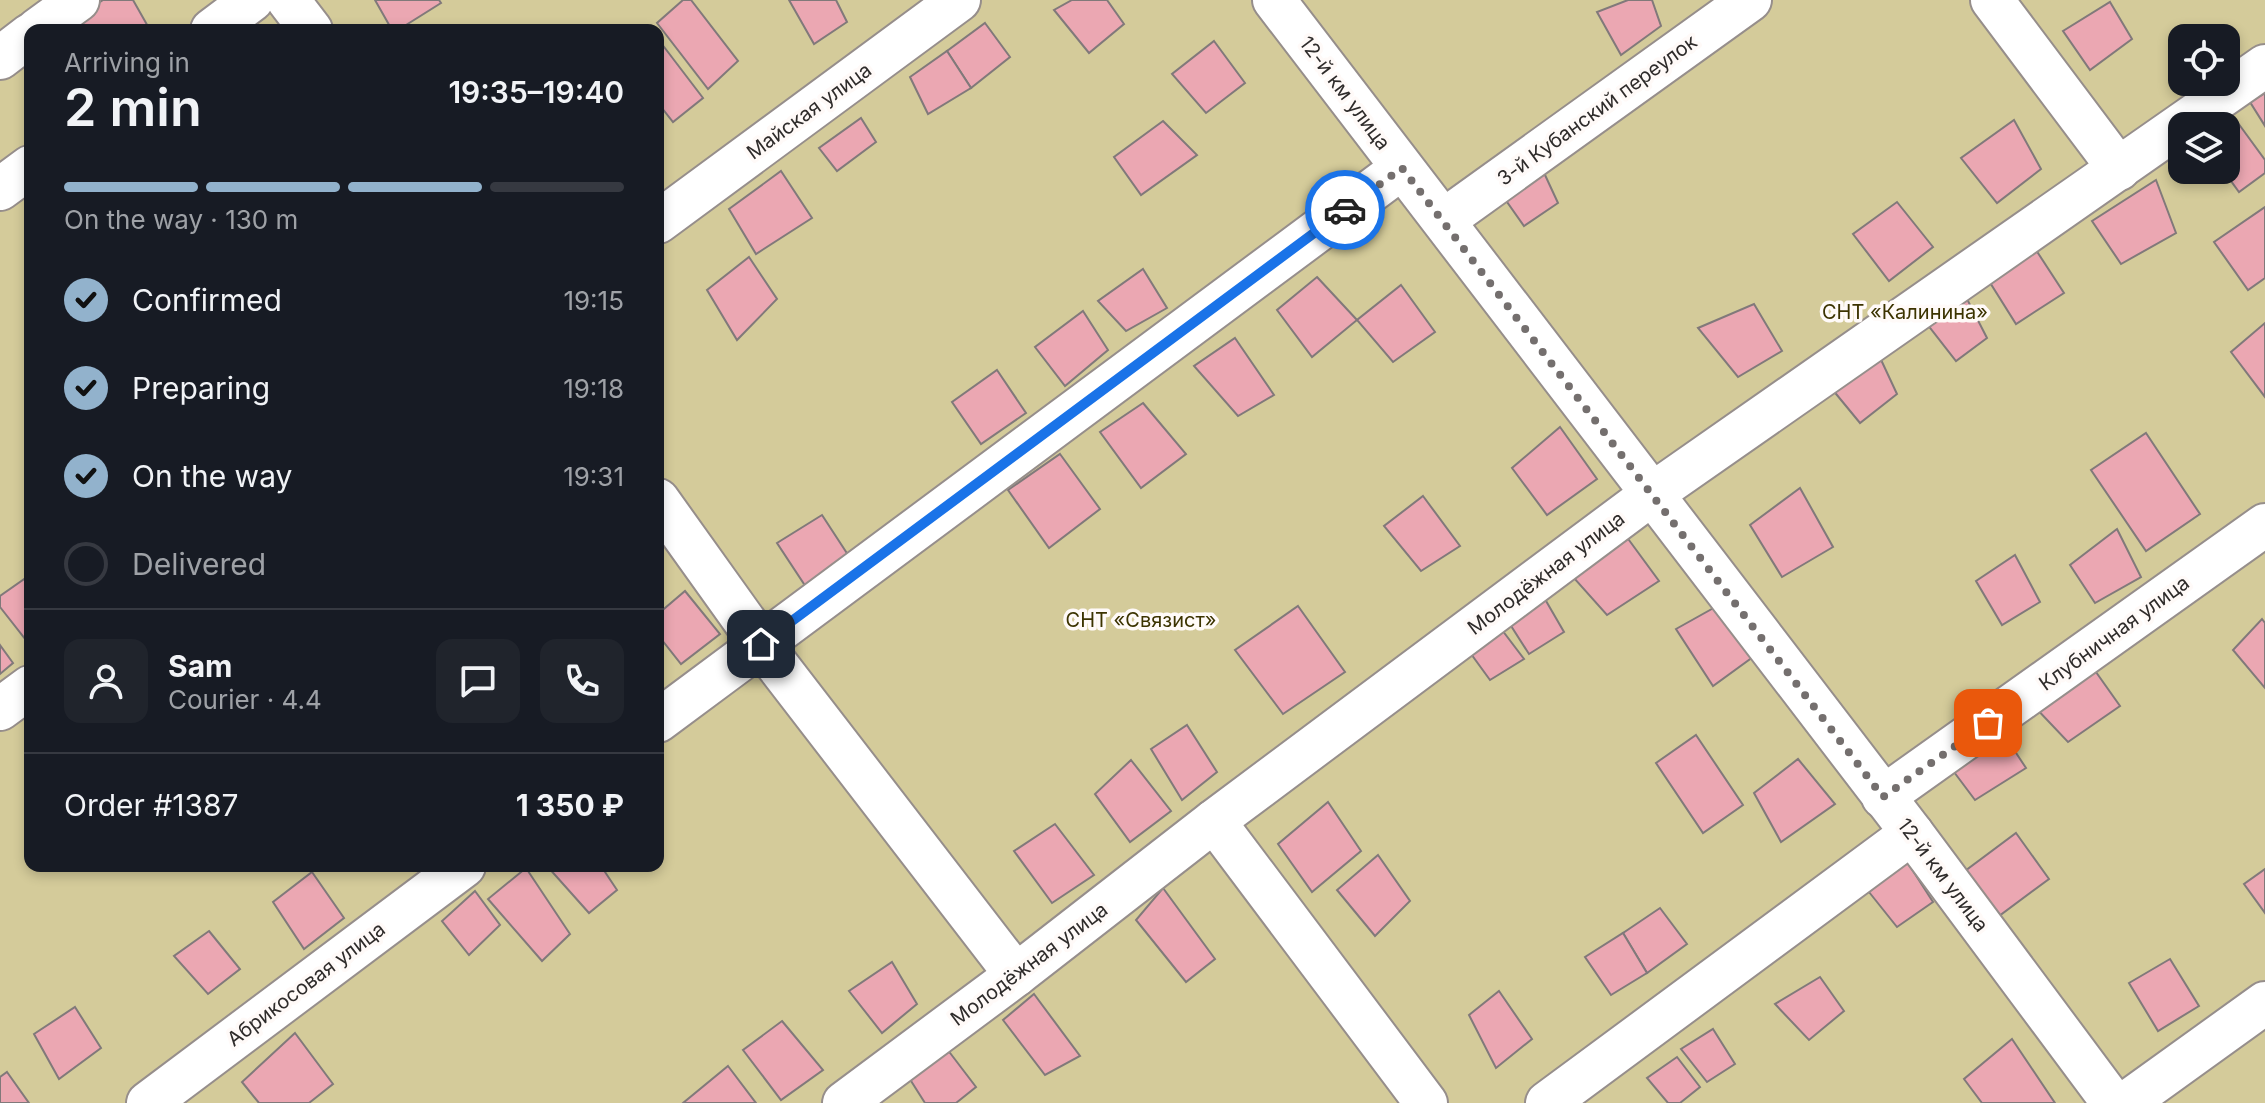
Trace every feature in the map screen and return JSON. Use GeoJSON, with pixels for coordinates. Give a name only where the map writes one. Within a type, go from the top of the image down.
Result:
{"type":"FeatureCollection","features":[{"type":"Feature","properties":{"kind":"street"},"geometry":{"type":"LineString","coordinates":[[45,24],[78,0]]}},
{"type":"Feature","properties":{"kind":"street"},"geometry":{"type":"LineString","coordinates":[[220,24],[252,0]]}},
{"type":"Feature","properties":{"kind":"street"},"geometry":{"type":"LineString","coordinates":[[288,0],[306,24]]}},
{"type":"Feature","properties":{"kind":"street","name":"Майская улица"},"geometry":{"type":"LineString","coordinates":[[664,218],[959,0]]}},
{"type":"Feature","properties":{"kind":"street","name":"12-й км улица"},"geometry":{"type":"LineString","coordinates":[[1274,0],[1912,833],[2113,1103]]}},
{"type":"Feature","properties":{"kind":"street","name":"3-й Кубанский переулок"},"geometry":{"type":"LineString","coordinates":[[1444,220],[1750,0]]}},
{"type":"Feature","properties":{"kind":"street"},"geometry":{"type":"LineString","coordinates":[[1992,0],[2119,169]]}},
{"type":"Feature","properties":{"kind":"street"},"geometry":{"type":"LineString","coordinates":[[0,58],[24,40]]}},
{"type":"Feature","properties":{"kind":"street","name":"Молодёжная улица"},"geometry":{"type":"LineString","coordinates":[[844,1103],[1016,975],[1214,821],[1652,494],[2265,66]]}},
{"type":"Feature","properties":{"kind":"street"},"geometry":{"type":"LineString","coordinates":[[664,717],[1402,168]]}},
{"type":"Feature","properties":{"kind":"street"},"geometry":{"type":"LineString","coordinates":[[0,189],[24,171]]}},
{"type":"Feature","properties":{"kind":"street"},"geometry":{"type":"LineString","coordinates":[[664,508],[761,644],[1016,975]]}},
{"type":"Feature","properties":{"kind":"street","name":"Клубничная улица"},"geometry":{"type":"LineString","coordinates":[[1883,797],[2265,525]]}},
{"type":"Feature","properties":{"kind":"street"},"geometry":{"type":"LineString","coordinates":[[0,709],[24,691]]}},
{"type":"Feature","properties":{"kind":"street"},"geometry":{"type":"LineString","coordinates":[[1214,821],[1426,1103]]}},
{"type":"Feature","properties":{"kind":"street"},"geometry":{"type":"LineString","coordinates":[[1547,1103],[1912,833]]}},
{"type":"Feature","properties":{"kind":"street","name":"Абрикосовая улица"},"geometry":{"type":"LineString","coordinates":[[148,1103],[456,872]]}},
{"type":"Feature","properties":{"kind":"street"},"geometry":{"type":"LineString","coordinates":[[2126,1103],[2265,1003]]}},
{"type":"Feature","properties":{"kind":"green space","name":"СНТ «Связист»"},"geometry":{"type":"Polygon","coordinates":[[[0,0],[2265,0],[2265,1103],[0,1103],[0,0]]]}},
{"type":"Feature","properties":{"kind":"building"},"geometry":{"type":"Polygon","coordinates":[[[103,0],[133,0],[147,24],[74,24],[72,21],[103,0]]]}},
{"type":"Feature","properties":{"kind":"building"},"geometry":{"type":"Polygon","coordinates":[[[375,0],[439,0],[441,3],[408,24],[389,24],[375,0]]]}},
{"type":"Feature","properties":{"kind":"building"},"geometry":{"type":"Polygon","coordinates":[[[683,0],[691,0],[738,61],[708,89],[664,32],[664,24],[657,23],[683,0]]]}},
{"type":"Feature","properties":{"kind":"building"},"geometry":{"type":"Polygon","coordinates":[[[789,0],[836,0],[847,22],[814,44],[789,0]]]}},
{"type":"Feature","properties":{"kind":"building"},"geometry":{"type":"Polygon","coordinates":[[[1072,0],[1107,0],[1124,24],[1089,53],[1054,10],[1072,0]]]}},
{"type":"Feature","properties":{"kind":"building"},"geometry":{"type":"Polygon","coordinates":[[[1628,0],[1652,0],[1661,26],[1621,55],[1597,12],[1628,0]]]}},
{"type":"Feature","properties":{"kind":"building"},"geometry":{"type":"Polygon","coordinates":[[[2110,2],[2132,39],[2090,70],[2063,31],[2110,2]]]}},
{"type":"Feature","properties":{"kind":"building"},"geometry":{"type":"Polygon","coordinates":[[[985,23],[1010,57],[971,88],[947,51],[985,23]]]}},
{"type":"Feature","properties":{"kind":"building"},"geometry":{"type":"Polygon","coordinates":[[[1214,41],[1245,83],[1206,113],[1172,74],[1214,41]]]}},
{"type":"Feature","properties":{"kind":"building"},"geometry":{"type":"Polygon","coordinates":[[[664,47],[703,98],[673,122],[664,111],[664,47]]]}},
{"type":"Feature","properties":{"kind":"building"},"geometry":{"type":"Polygon","coordinates":[[[947,51],[971,88],[928,114],[910,77],[947,51]]]}},
{"type":"Feature","properties":{"kind":"building"},"geometry":{"type":"Polygon","coordinates":[[[2265,93],[2265,126],[2250,102],[2265,93]]]}},
{"type":"Feature","properties":{"kind":"building"},"geometry":{"type":"Polygon","coordinates":[[[861,118],[876,142],[837,171],[819,148],[861,118]]]}},
{"type":"Feature","properties":{"kind":"building"},"geometry":{"type":"Polygon","coordinates":[[[2014,120],[2041,169],[1997,203],[1961,158],[2014,120]]]}},
{"type":"Feature","properties":{"kind":"building"},"geometry":{"type":"Polygon","coordinates":[[[1163,121],[1197,155],[1141,195],[1114,157],[1163,121]]]}},
{"type":"Feature","properties":{"kind":"building"},"geometry":{"type":"Polygon","coordinates":[[[2240,126],[2265,160],[2265,173],[2239,192],[2233,184],[2240,184],[2240,126]]]}},
{"type":"Feature","properties":{"kind":"building"},"geometry":{"type":"Polygon","coordinates":[[[1539,162],[1558,203],[1524,226],[1500,192],[1539,162]]]}},
{"type":"Feature","properties":{"kind":"building"},"geometry":{"type":"Polygon","coordinates":[[[781,171],[812,218],[756,254],[729,209],[781,171]]]}},
{"type":"Feature","properties":{"kind":"building"},"geometry":{"type":"Polygon","coordinates":[[[2156,180],[2176,233],[2121,264],[2092,221],[2156,180]]]}},
{"type":"Feature","properties":{"kind":"building"},"geometry":{"type":"Polygon","coordinates":[[[1897,202],[1933,247],[1889,281],[1853,234],[1897,202]]]}},
{"type":"Feature","properties":{"kind":"building"},"geometry":{"type":"Polygon","coordinates":[[[2265,207],[2265,278],[2248,290],[2214,242],[2265,207]]]}},
{"type":"Feature","properties":{"kind":"building"},"geometry":{"type":"Polygon","coordinates":[[[2036,250],[2064,293],[2016,324],[1989,281],[2036,250]]]}},
{"type":"Feature","properties":{"kind":"building"},"geometry":{"type":"Polygon","coordinates":[[[749,257],[777,299],[737,340],[707,290],[749,257]]]}},
{"type":"Feature","properties":{"kind":"building"},"geometry":{"type":"Polygon","coordinates":[[[1143,269],[1167,308],[1126,331],[1098,301],[1143,269]]]}},
{"type":"Feature","properties":{"kind":"building"},"geometry":{"type":"Polygon","coordinates":[[[1317,277],[1357,320],[1312,357],[1277,310],[1317,277]]]}},
{"type":"Feature","properties":{"kind":"building"},"geometry":{"type":"Polygon","coordinates":[[[1401,285],[1435,332],[1393,362],[1357,320],[1401,285]]]}},
{"type":"Feature","properties":{"kind":"building"},"geometry":{"type":"Polygon","coordinates":[[[1967,299],[1987,338],[1956,361],[1924,320],[1967,299]]]}},
{"type":"Feature","properties":{"kind":"building"},"geometry":{"type":"Polygon","coordinates":[[[1754,304],[1782,351],[1738,377],[1698,328],[1754,304]]]}},
{"type":"Feature","properties":{"kind":"building"},"geometry":{"type":"Polygon","coordinates":[[[1083,311],[1108,350],[1065,386],[1035,347],[1083,311]]]}},
{"type":"Feature","properties":{"kind":"building"},"geometry":{"type":"Polygon","coordinates":[[[2265,323],[2265,397],[2231,352],[2265,323]]]}},
{"type":"Feature","properties":{"kind":"building"},"geometry":{"type":"Polygon","coordinates":[[[1235,338],[1274,395],[1238,416],[1194,366],[1235,338]]]}},
{"type":"Feature","properties":{"kind":"building"},"geometry":{"type":"Polygon","coordinates":[[[1876,349],[1897,394],[1860,423],[1832,389],[1876,349]]]}},
{"type":"Feature","properties":{"kind":"building"},"geometry":{"type":"Polygon","coordinates":[[[997,370],[1026,413],[981,444],[952,402],[997,370]]]}},
{"type":"Feature","properties":{"kind":"building"},"geometry":{"type":"Polygon","coordinates":[[[1143,403],[1186,454],[1141,488],[1100,432],[1143,403]]]}},
{"type":"Feature","properties":{"kind":"building"},"geometry":{"type":"Polygon","coordinates":[[[1560,427],[1597,479],[1547,515],[1512,468],[1560,427]]]}},
{"type":"Feature","properties":{"kind":"building"},"geometry":{"type":"Polygon","coordinates":[[[2146,433],[2200,514],[2146,551],[2091,470],[2146,433]]]}},
{"type":"Feature","properties":{"kind":"building"},"geometry":{"type":"Polygon","coordinates":[[[1060,454],[1100,509],[1049,548],[1008,490],[1060,454]]]}},
{"type":"Feature","properties":{"kind":"building"},"geometry":{"type":"Polygon","coordinates":[[[1800,488],[1833,547],[1782,577],[1750,525],[1800,488]]]}},
{"type":"Feature","properties":{"kind":"building"},"geometry":{"type":"Polygon","coordinates":[[[1423,496],[1460,546],[1421,571],[1384,526],[1423,496]]]}},
{"type":"Feature","properties":{"kind":"building"},"geometry":{"type":"Polygon","coordinates":[[[822,515],[852,561],[808,590],[777,543],[822,515]]]}},
{"type":"Feature","properties":{"kind":"building"},"geometry":{"type":"Polygon","coordinates":[[[2117,529],[2141,577],[2095,603],[2070,565],[2117,529]]]}},
{"type":"Feature","properties":{"kind":"building"},"geometry":{"type":"Polygon","coordinates":[[[1626,536],[1659,581],[1607,615],[1573,577],[1626,536]]]}},
{"type":"Feature","properties":{"kind":"building"},"geometry":{"type":"Polygon","coordinates":[[[2015,555],[2040,602],[2002,625],[1976,581],[2015,555]]]}},
{"type":"Feature","properties":{"kind":"building"},"geometry":{"type":"Polygon","coordinates":[[[24,579],[24,637],[0,607],[0,596],[24,579]]]}},
{"type":"Feature","properties":{"kind":"building"},"geometry":{"type":"Polygon","coordinates":[[[685,591],[720,634],[681,664],[664,643],[664,609],[685,591]]]}},
{"type":"Feature","properties":{"kind":"building"},"geometry":{"type":"Polygon","coordinates":[[[1542,594],[1564,632],[1529,654],[1506,618],[1542,594]]]}},
{"type":"Feature","properties":{"kind":"building"},"geometry":{"type":"Polygon","coordinates":[[[1719,605],[1757,654],[1713,686],[1676,629],[1719,605]]]}},
{"type":"Feature","properties":{"kind":"building"},"geometry":{"type":"Polygon","coordinates":[[[1298,606],[1345,672],[1283,714],[1235,650],[1298,606]]]}},
{"type":"Feature","properties":{"kind":"building"},"geometry":{"type":"Polygon","coordinates":[[[2262,619],[2265,623],[2265,688],[2233,650],[2262,619]]]}},
{"type":"Feature","properties":{"kind":"building"},"geometry":{"type":"Polygon","coordinates":[[[1499,626],[1524,659],[1490,680],[1466,647],[1499,626]]]}},
{"type":"Feature","properties":{"kind":"building"},"geometry":{"type":"Polygon","coordinates":[[[0,645],[13,663],[0,674],[0,645]]]}},
{"type":"Feature","properties":{"kind":"building"},"geometry":{"type":"Polygon","coordinates":[[[2091,665],[2120,706],[2068,742],[2032,704],[2091,665]]]}},
{"type":"Feature","properties":{"kind":"building"},"geometry":{"type":"Polygon","coordinates":[[[1997,724],[2026,768],[1975,800],[1948,764],[1997,724]]]}},
{"type":"Feature","properties":{"kind":"building"},"geometry":{"type":"Polygon","coordinates":[[[1187,725],[1217,772],[1182,800],[1151,749],[1187,725]]]}},
{"type":"Feature","properties":{"kind":"building"},"geometry":{"type":"Polygon","coordinates":[[[1696,735],[1743,805],[1703,833],[1656,763],[1696,735]]]}},
{"type":"Feature","properties":{"kind":"building"},"geometry":{"type":"Polygon","coordinates":[[[1798,759],[1835,804],[1781,842],[1754,793],[1798,759]]]}},
{"type":"Feature","properties":{"kind":"building"},"geometry":{"type":"Polygon","coordinates":[[[1131,760],[1171,811],[1130,842],[1095,794],[1131,760]]]}},
{"type":"Feature","properties":{"kind":"building"},"geometry":{"type":"Polygon","coordinates":[[[1328,802],[1361,851],[1312,892],[1278,844],[1328,802]]]}},
{"type":"Feature","properties":{"kind":"building"},"geometry":{"type":"Polygon","coordinates":[[[1055,824],[1094,875],[1052,903],[1014,851],[1055,824]]]}},
{"type":"Feature","properties":{"kind":"building"},"geometry":{"type":"Polygon","coordinates":[[[2016,833],[2049,879],[1999,916],[1965,871],[2016,833]]]}},
{"type":"Feature","properties":{"kind":"building"},"geometry":{"type":"Polygon","coordinates":[[[1378,855],[1410,901],[1375,936],[1337,890],[1378,855]]]}},
{"type":"Feature","properties":{"kind":"building"},"geometry":{"type":"Polygon","coordinates":[[[1906,860],[1933,902],[1897,927],[1869,892],[1906,860]]]}},
{"type":"Feature","properties":{"kind":"building"},"geometry":{"type":"Polygon","coordinates":[[[2265,869],[2265,913],[2244,884],[2265,869]]]}},
{"type":"Feature","properties":{"kind":"building"},"geometry":{"type":"Polygon","coordinates":[[[312,872],[344,918],[304,949],[273,902],[312,872]]]}},
{"type":"Feature","properties":{"kind":"building"},"geometry":{"type":"Polygon","coordinates":[[[521,872],[529,872],[570,934],[542,961],[488,899],[521,872]]]}},
{"type":"Feature","properties":{"kind":"building"},"geometry":{"type":"Polygon","coordinates":[[[552,872],[605,872],[617,890],[589,913],[552,872]]]}},
{"type":"Feature","properties":{"kind":"building"},"geometry":{"type":"Polygon","coordinates":[[[1163,888],[1215,959],[1186,982],[1136,920],[1163,888]]]}},
{"type":"Feature","properties":{"kind":"building"},"geometry":{"type":"Polygon","coordinates":[[[475,891],[500,925],[469,955],[442,921],[475,891]]]}},
{"type":"Feature","properties":{"kind":"building"},"geometry":{"type":"Polygon","coordinates":[[[1660,908],[1687,944],[1647,973],[1623,933],[1660,908]]]}},
{"type":"Feature","properties":{"kind":"building"},"geometry":{"type":"Polygon","coordinates":[[[209,931],[240,969],[208,994],[174,956],[209,931]]]}},
{"type":"Feature","properties":{"kind":"building"},"geometry":{"type":"Polygon","coordinates":[[[1623,933],[1647,973],[1611,995],[1585,957],[1623,933]]]}},
{"type":"Feature","properties":{"kind":"building"},"geometry":{"type":"Polygon","coordinates":[[[2170,959],[2199,1006],[2158,1031],[2129,983],[2170,959]]]}},
{"type":"Feature","properties":{"kind":"building"},"geometry":{"type":"Polygon","coordinates":[[[892,962],[917,1004],[882,1033],[849,991],[892,962]]]}},
{"type":"Feature","properties":{"kind":"building"},"geometry":{"type":"Polygon","coordinates":[[[1820,977],[1844,1011],[1809,1040],[1775,1004],[1820,977]]]}},
{"type":"Feature","properties":{"kind":"building"},"geometry":{"type":"Polygon","coordinates":[[[1499,991],[1532,1039],[1496,1068],[1469,1015],[1499,991]]]}},
{"type":"Feature","properties":{"kind":"building"},"geometry":{"type":"Polygon","coordinates":[[[1034,994],[1080,1056],[1045,1075],[1003,1020],[1034,994]]]}},
{"type":"Feature","properties":{"kind":"building"},"geometry":{"type":"Polygon","coordinates":[[[75,1007],[101,1048],[59,1079],[34,1034],[75,1007]]]}},
{"type":"Feature","properties":{"kind":"building"},"geometry":{"type":"Polygon","coordinates":[[[782,1021],[823,1070],[781,1100],[743,1050],[782,1021]]]}},
{"type":"Feature","properties":{"kind":"building"},"geometry":{"type":"Polygon","coordinates":[[[1713,1029],[1735,1064],[1707,1082],[1681,1049],[1713,1029]]]}},
{"type":"Feature","properties":{"kind":"building"},"geometry":{"type":"Polygon","coordinates":[[[295,1033],[333,1084],[309,1103],[259,1103],[242,1082],[295,1033]]]}},
{"type":"Feature","properties":{"kind":"building"},"geometry":{"type":"Polygon","coordinates":[[[2012,1039],[2055,1103],[1982,1103],[1964,1079],[2012,1039]]]}},
{"type":"Feature","properties":{"kind":"building"},"geometry":{"type":"Polygon","coordinates":[[[944,1045],[976,1087],[956,1103],[925,1103],[906,1073],[944,1045]]]}},
{"type":"Feature","properties":{"kind":"building"},"geometry":{"type":"Polygon","coordinates":[[[1677,1057],[1700,1087],[1680,1103],[1668,1103],[1647,1078],[1677,1057]]]}},
{"type":"Feature","properties":{"kind":"building"},"geometry":{"type":"Polygon","coordinates":[[[728,1066],[756,1103],[683,1103],[728,1066]]]}},
{"type":"Feature","properties":{"kind":"building"},"geometry":{"type":"Polygon","coordinates":[[[7,1072],[29,1103],[0,1103],[0,1077],[7,1072]]]}},
{"type":"Feature","properties":{"kind":"way so far"},"geometry":{"type":"LineString","coordinates":[[1345,210],[1402,168],[1883,797],[1988,723]]}},
{"type":"Feature","properties":{"kind":"route"},"geometry":{"type":"LineString","coordinates":[[761,644],[1345,210]]}},
{"type":"Feature","properties":{"kind":"park label","name":"СНТ «Калинина»"},"geometry":{"type":"Point","coordinates":[1905,312]}}]}
